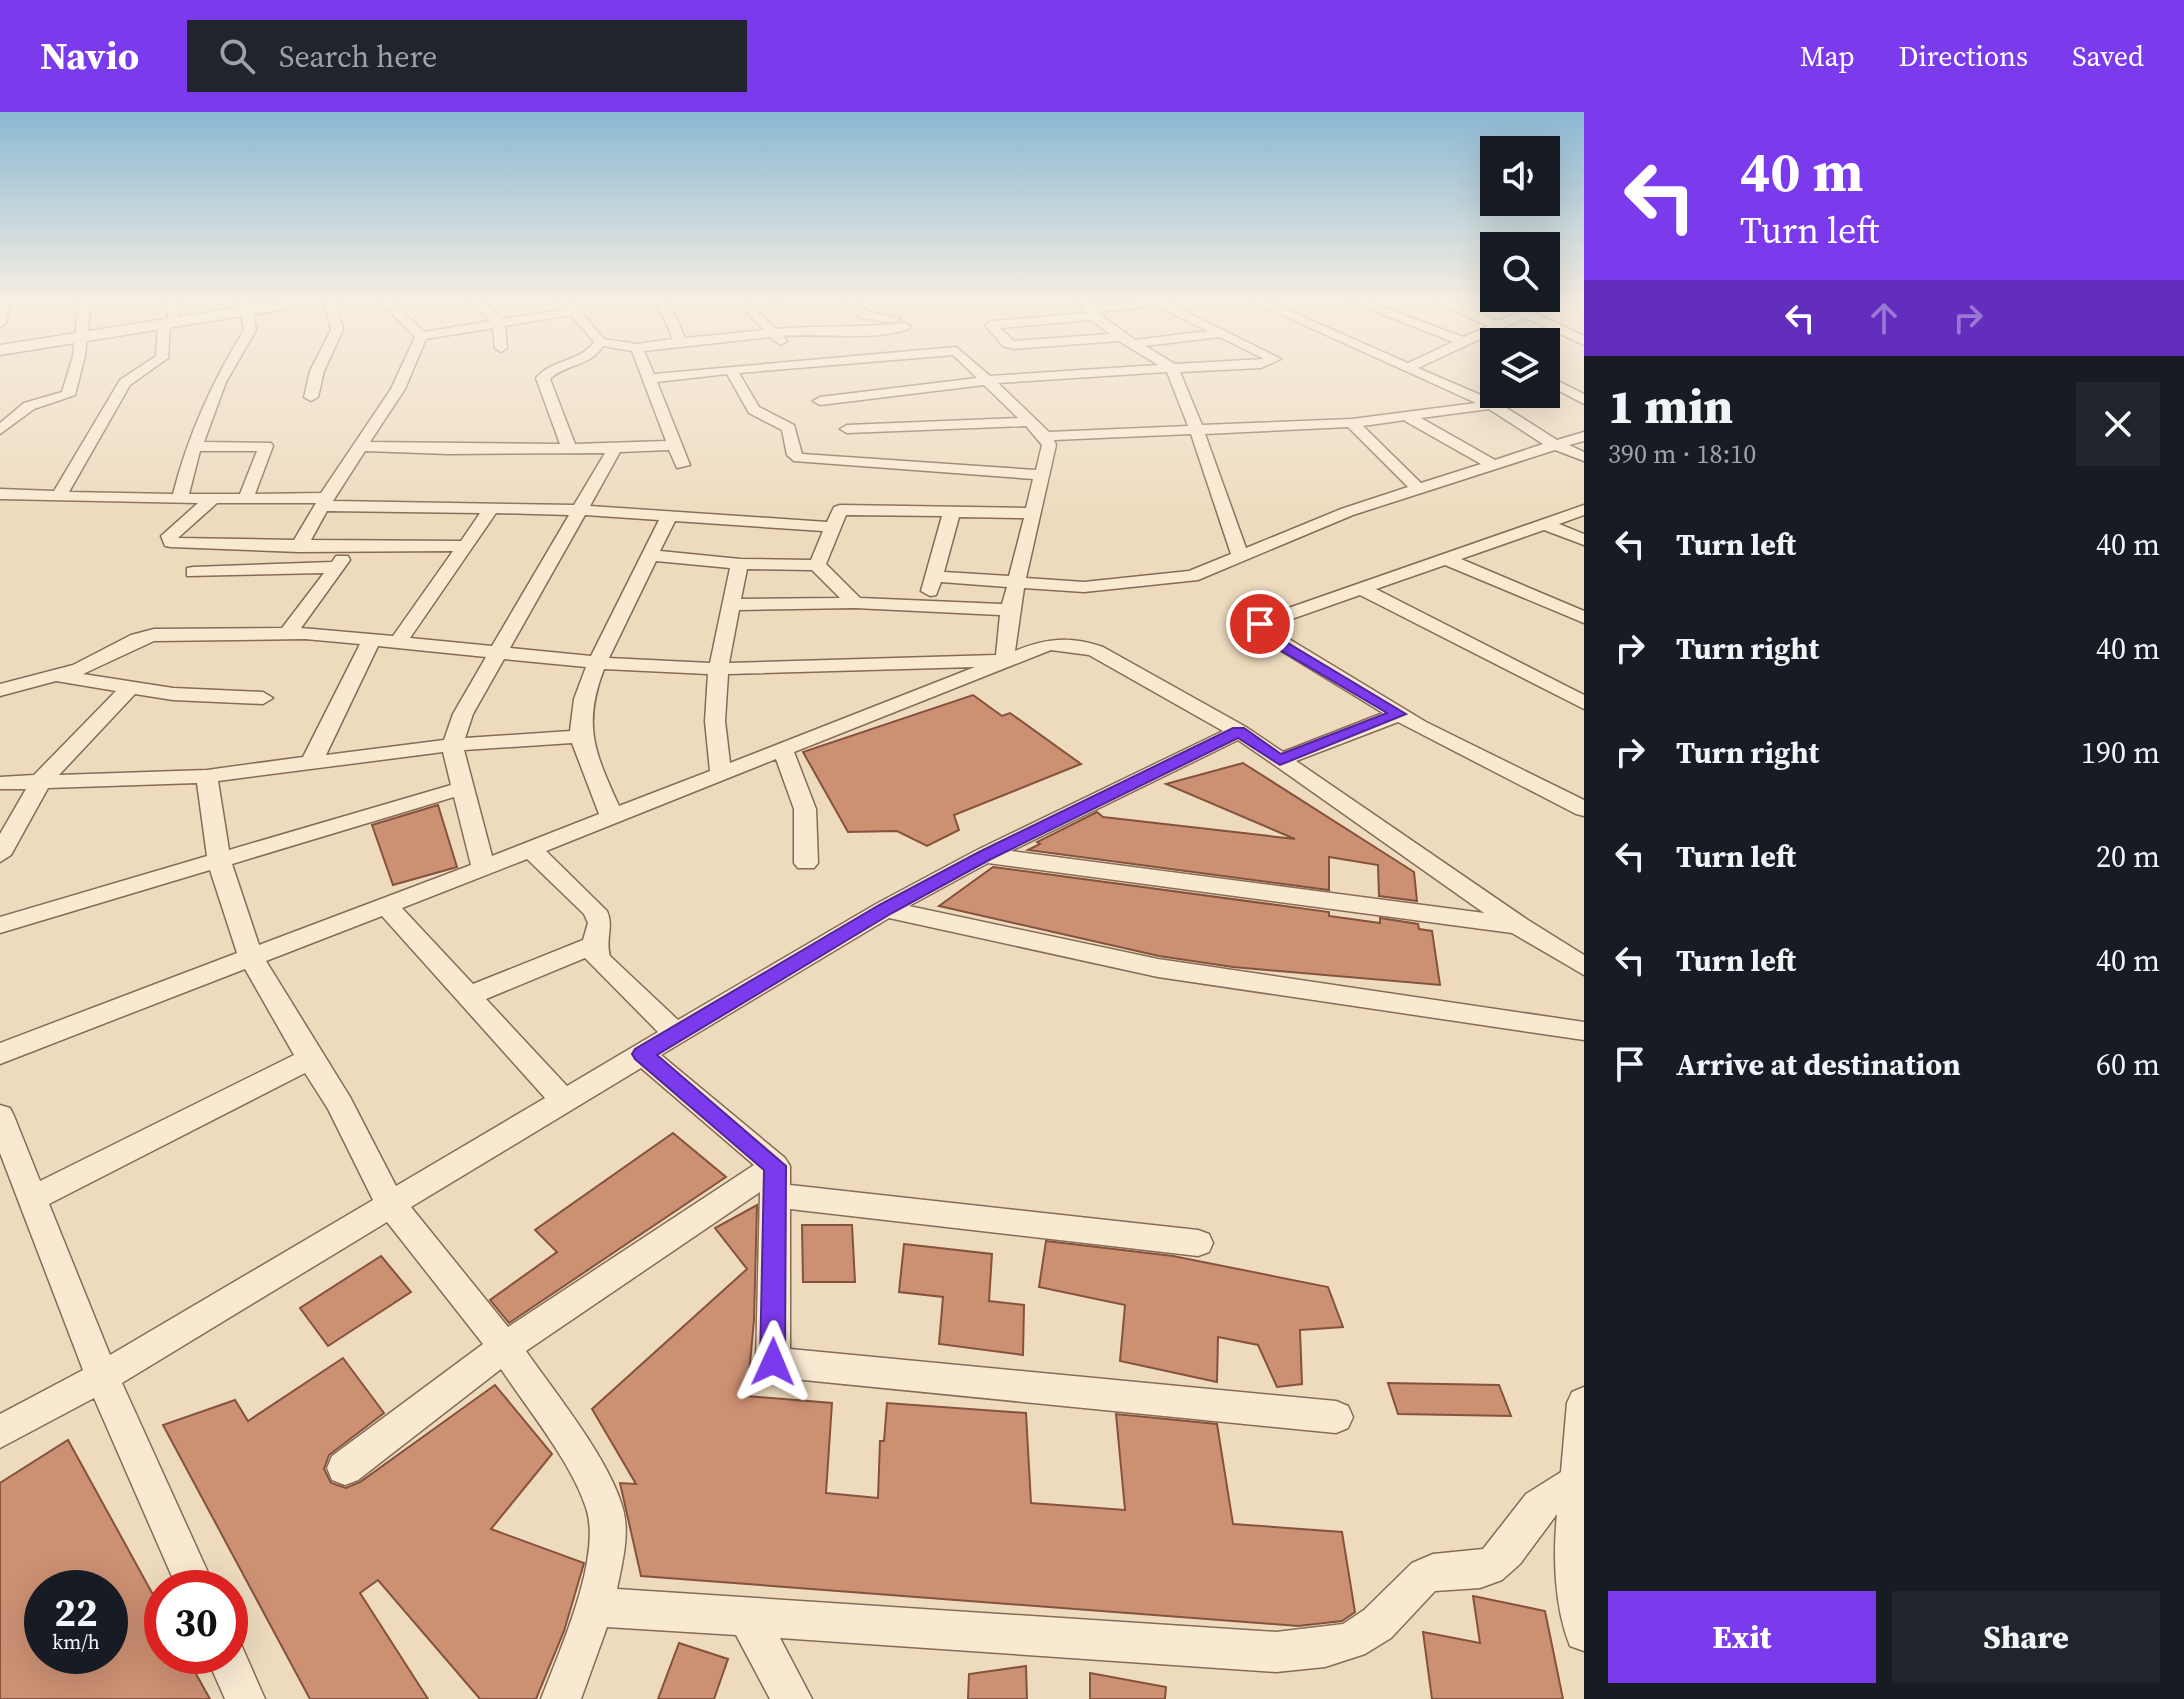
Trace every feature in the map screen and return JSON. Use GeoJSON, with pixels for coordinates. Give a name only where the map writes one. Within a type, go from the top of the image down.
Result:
{"type":"FeatureCollection","features":[{"type":"Feature","properties":{"kind":"street"},"geometry":{"type":"LineString","coordinates":[[0,430],[29,406],[67,397],[74,373]]}},
{"type":"Feature","properties":{"kind":"street"},"geometry":{"type":"LineString","coordinates":[[58,497],[125,383],[140,373]]}},
{"type":"Feature","properties":{"kind":"street"},"geometry":{"type":"LineString","coordinates":[[180,499],[194,447],[224,373]]}},
{"type":"Feature","properties":{"kind":"street"},"geometry":{"type":"LineString","coordinates":[[311,397],[317,373]]}},
{"type":"Feature","properties":{"kind":"street"},"geometry":{"type":"LineString","coordinates":[[299,547],[405,373]]}},
{"type":"Feature","properties":{"kind":"street"},"geometry":{"type":"LineString","coordinates":[[550,373],[543,378],[569,449]]}},
{"type":"Feature","properties":{"kind":"street"},"geometry":{"type":"LineString","coordinates":[[645,373],[682,465]]}},
{"type":"Feature","properties":{"kind":"street"},"geometry":{"type":"LineString","coordinates":[[647,379],[702,373]]}},
{"type":"Feature","properties":{"kind":"street"},"geometry":{"type":"LineString","coordinates":[[733,373],[754,410],[789,428],[794,455],[799,458],[1042,475]]}},
{"type":"Feature","properties":{"kind":"street"},"geometry":{"type":"LineString","coordinates":[[977,373],[1026,422],[1045,436],[1049,445],[1010,610],[1005,660]]}},
{"type":"Feature","properties":{"kind":"street"},"geometry":{"type":"LineString","coordinates":[[820,401],[1060,373]]}},
{"type":"Feature","properties":{"kind":"street"},"geometry":{"type":"LineString","coordinates":[[1174,373],[1197,430],[1241,557]]}},
{"type":"Feature","properties":{"kind":"street"},"geometry":{"type":"LineString","coordinates":[[1422,373],[1480,400]]}},
{"type":"Feature","properties":{"kind":"street"},"geometry":{"type":"LineString","coordinates":[[1560,387],[1584,400]]}},
{"type":"Feature","properties":{"kind":"street"},"geometry":{"type":"LineString","coordinates":[[1045,436],[1352,423],[1480,407]]}},
{"type":"Feature","properties":{"kind":"street"},"geometry":{"type":"LineString","coordinates":[[1497,408],[1553,444],[1584,457]]}},
{"type":"Feature","properties":{"kind":"street"},"geometry":{"type":"LineString","coordinates":[[1410,418],[1494,465]]}},
{"type":"Feature","properties":{"kind":"street"},"geometry":{"type":"LineString","coordinates":[[847,429],[1026,422]]}},
{"type":"Feature","properties":{"kind":"street"},"geometry":{"type":"LineString","coordinates":[[1352,423],[1420,491]]}},
{"type":"Feature","properties":{"kind":"street"},"geometry":{"type":"LineString","coordinates":[[933,576],[1084,587],[1160,582],[1192,576],[1347,512],[1584,436]]}},
{"type":"Feature","properties":{"kind":"street"},"geometry":{"type":"LineString","coordinates":[[361,446],[434,450],[675,445]]}},
{"type":"Feature","properties":{"kind":"street"},"geometry":{"type":"LineString","coordinates":[[194,447],[266,446],[246,498]]}},
{"type":"Feature","properties":{"kind":"street"},"geometry":{"type":"LineString","coordinates":[[483,868],[452,745],[463,714],[615,448]]}},
{"type":"Feature","properties":{"kind":"street"},"geometry":{"type":"LineString","coordinates":[[0,494],[246,498],[581,510],[832,527]]}},
{"type":"Feature","properties":{"kind":"street"},"geometry":{"type":"LineString","coordinates":[[213,499],[175,529],[169,536],[171,542],[299,547],[466,546]]}},
{"type":"Feature","properties":{"kind":"street"},"geometry":{"type":"LineString","coordinates":[[399,641],[492,508]]}},
{"type":"Feature","properties":{"kind":"street"},"geometry":{"type":"LineString","coordinates":[[817,565],[836,514],[844,508],[1033,513]]}},
{"type":"Feature","properties":{"kind":"street"},"geometry":{"type":"LineString","coordinates":[[1583,807],[1399,714],[1259,629],[1260,624],[1358,587],[1584,510]]}},
{"type":"Feature","properties":{"kind":"street"},"geometry":{"type":"LineString","coordinates":[[926,605],[952,511]]}},
{"type":"Feature","properties":{"kind":"street"},"geometry":{"type":"LineString","coordinates":[[611,815],[582,736],[580,721],[599,663],[669,516]]}},
{"type":"Feature","properties":{"kind":"street"},"geometry":{"type":"LineString","coordinates":[[1544,524],[1584,540]]}},
{"type":"Feature","properties":{"kind":"street"},"geometry":{"type":"LineString","coordinates":[[288,632],[352,546]]}},
{"type":"Feature","properties":{"kind":"street"},"geometry":{"type":"LineString","coordinates":[[651,555],[740,564],[817,565],[855,603]]}},
{"type":"Feature","properties":{"kind":"street"},"geometry":{"type":"LineString","coordinates":[[1444,558],[1584,618]]}},
{"type":"Feature","properties":{"kind":"street"},"geometry":{"type":"LineString","coordinates":[[721,774],[713,739],[716,669],[740,564]]}},
{"type":"Feature","properties":{"kind":"street"},"geometry":{"type":"LineString","coordinates":[[193,572],[337,567]]}},
{"type":"Feature","properties":{"kind":"street"},"geometry":{"type":"LineString","coordinates":[[1358,587],[1584,703]]}},
{"type":"Feature","properties":{"kind":"street"},"geometry":{"type":"LineString","coordinates":[[731,605],[855,603],[1010,610]]}},
{"type":"Feature","properties":{"kind":"street"},"geometry":{"type":"LineString","coordinates":[[0,690],[80,669],[138,639],[154,635],[288,632],[599,663],[716,669],[1005,660]]}},
{"type":"Feature","properties":{"kind":"street"},"geometry":{"type":"LineString","coordinates":[[312,761],[372,639]]}},
{"type":"Feature","properties":{"kind":"street"},"geometry":{"type":"LineString","coordinates":[[0,1054],[387,906],[1049,644],[1079,645],[1096,651],[1239,731],[1519,926],[1584,966]]}},
{"type":"Feature","properties":{"kind":"street"},"geometry":{"type":"LineString","coordinates":[[53,675],[129,689],[263,698]]}},
{"type":"Feature","properties":{"kind":"street"},"geometry":{"type":"LineString","coordinates":[[0,855],[40,782],[129,689]]}},
{"type":"Feature","properties":{"kind":"street"},"geometry":{"type":"LineString","coordinates":[[1280,760],[1399,714]]}},
{"type":"Feature","properties":{"kind":"street"},"geometry":{"type":"LineString","coordinates":[[0,1432],[102,1377],[389,1202],[565,1102],[885,909],[985,855],[1239,731]]}},
{"type":"Feature","properties":{"kind":"street"},"geometry":{"type":"LineString","coordinates":[[0,783],[207,776],[452,745],[582,736]]}},
{"type":"Feature","properties":{"kind":"street"},"geometry":{"type":"LineString","coordinates":[[783,750],[805,809],[806,863]]}},
{"type":"Feature","properties":{"kind":"street"},"geometry":{"type":"LineString","coordinates":[[207,776],[219,861],[251,957],[340,1104],[389,1202],[505,1347],[581,1461],[605,1510],[607,1543],[595,1607],[561,1699]]}},
{"type":"Feature","properties":{"kind":"street"},"geometry":{"type":"LineString","coordinates":[[0,925],[463,788]]}},
{"type":"Feature","properties":{"kind":"street"},"geometry":{"type":"LineString","coordinates":[[530,849],[595,911],[600,923],[594,945],[598,959],[676,1034]]}},
{"type":"Feature","properties":{"kind":"street"},"geometry":{"type":"LineString","coordinates":[[985,855],[1519,926]]}},
{"type":"Feature","properties":{"kind":"street"},"geometry":{"type":"LineString","coordinates":[[387,906],[565,1102]]}},
{"type":"Feature","properties":{"kind":"street"},"geometry":{"type":"LineString","coordinates":[[885,909],[1158,968],[1584,1031]]}},
{"type":"Feature","properties":{"kind":"street"},"geometry":{"type":"LineString","coordinates":[[468,996],[594,945]]}},
{"type":"Feature","properties":{"kind":"street"},"geometry":{"type":"LineString","coordinates":[[642,1054],[775,1181],[1198,1243]]}},
{"type":"Feature","properties":{"kind":"street"},"geometry":{"type":"LineString","coordinates":[[32,1199],[310,1059]]}},
{"type":"Feature","properties":{"kind":"street"},"geometry":{"type":"LineString","coordinates":[[0,1116],[102,1377],[188,1570]]}},
{"type":"Feature","properties":{"kind":"street"},"geometry":{"type":"LineString","coordinates":[[345,1468],[505,1347],[775,1181]]}},
{"type":"Feature","properties":{"kind":"street"},"geometry":{"type":"LineString","coordinates":[[775,1181],[773,1362],[1336,1417]]}},
{"type":"Feature","properties":{"kind":"street"},"geometry":{"type":"LineString","coordinates":[[1584,1403],[1572,1548],[1584,1632]]}},
{"type":"Feature","properties":{"kind":"street"},"geometry":{"type":"LineString","coordinates":[[595,1607],[1276,1652],[1339,1647],[1370,1633],[1425,1576],[1485,1568],[1496,1562],[1550,1493],[1577,1483]]}},
{"type":"Feature","properties":{"kind":"street"},"geometry":{"type":"LineString","coordinates":[[746,1616],[792,1699]]}},
{"type":"Feature","properties":{"kind":"street"},"geometry":{"type":"LineString","coordinates":[[234,1674],[245,1699]]}},
{"type":"Feature","properties":{"kind":"building"},"geometry":{"type":"Polygon","coordinates":[[[973,695],[1002,716],[1010,713],[1081,764],[954,815],[959,830],[927,846],[897,831],[848,832],[803,752],[973,695]]]}},
{"type":"Feature","properties":{"kind":"building"},"geometry":{"type":"Polygon","coordinates":[[[1243,763],[1414,872],[1417,901],[1379,896],[1378,865],[1329,857],[1329,890],[1028,850],[1040,844],[1037,842],[1097,812],[1103,817],[1295,839],[1166,784],[1243,763]]]}},
{"type":"Feature","properties":{"kind":"building"},"geometry":{"type":"Polygon","coordinates":[[[438,805],[457,867],[393,885],[372,825],[438,805]]]}},
{"type":"Feature","properties":{"kind":"building"},"geometry":{"type":"Polygon","coordinates":[[[993,867],[1329,912],[1329,916],[1380,923],[1380,918],[1418,924],[1419,929],[1432,931],[1440,985],[1233,967],[1159,956],[939,906],[993,867]]]}},
{"type":"Feature","properties":{"kind":"building"},"geometry":{"type":"Polygon","coordinates":[[[673,1133],[726,1177],[509,1323],[490,1300],[557,1252],[535,1230],[673,1133]]]}},
{"type":"Feature","properties":{"kind":"building"},"geometry":{"type":"Polygon","coordinates":[[[757,1205],[754,1320],[747,1396],[832,1403],[826,1493],[878,1498],[880,1441],[884,1441],[887,1403],[1026,1413],[1031,1503],[1125,1510],[1116,1414],[1217,1424],[1233,1524],[1342,1532],[1355,1612],[1342,1621],[1298,1626],[641,1576],[620,1483],[636,1484],[592,1409],[747,1269],[715,1228],[757,1205]]]}},
{"type":"Feature","properties":{"kind":"building"},"geometry":{"type":"Polygon","coordinates":[[[802,1225],[852,1225],[855,1282],[803,1282],[802,1225]]]}},
{"type":"Feature","properties":{"kind":"building"},"geometry":{"type":"Polygon","coordinates":[[[1046,1241],[1173,1256],[1328,1287],[1343,1327],[1300,1330],[1302,1384],[1277,1387],[1258,1345],[1218,1337],[1217,1382],[1120,1361],[1125,1305],[1039,1287],[1046,1241]]]}},
{"type":"Feature","properties":{"kind":"building"},"geometry":{"type":"Polygon","coordinates":[[[904,1244],[992,1254],[989,1301],[1024,1305],[1023,1355],[939,1344],[943,1297],[899,1292],[904,1244]]]}},
{"type":"Feature","properties":{"kind":"building"},"geometry":{"type":"Polygon","coordinates":[[[381,1256],[411,1292],[328,1346],[300,1308],[381,1256]]]}},
{"type":"Feature","properties":{"kind":"building"},"geometry":{"type":"Polygon","coordinates":[[[343,1358],[384,1413],[329,1455],[324,1469],[331,1483],[346,1488],[360,1482],[495,1385],[552,1454],[491,1529],[584,1563],[564,1631],[536,1699],[480,1699],[378,1580],[360,1593],[428,1699],[310,1699],[248,1583],[248,1570],[241,1570],[163,1425],[235,1400],[248,1421],[343,1358]]]}},
{"type":"Feature","properties":{"kind":"building"},"geometry":{"type":"Polygon","coordinates":[[[1388,1383],[1499,1385],[1511,1416],[1398,1414],[1388,1383]]]}},
{"type":"Feature","properties":{"kind":"building"},"geometry":{"type":"Polygon","coordinates":[[[68,1440],[144,1578],[144,1674],[196,1674],[210,1699],[0,1699],[0,1483],[68,1440]]]}},
{"type":"Feature","properties":{"kind":"building"},"geometry":{"type":"Polygon","coordinates":[[[1473,1596],[1545,1611],[1563,1699],[1432,1699],[1423,1632],[1480,1643],[1473,1596]]]}},
{"type":"Feature","properties":{"kind":"building"},"geometry":{"type":"Polygon","coordinates":[[[679,1643],[728,1659],[714,1699],[658,1699],[679,1643]]]}},
{"type":"Feature","properties":{"kind":"building"},"geometry":{"type":"Polygon","coordinates":[[[1026,1666],[1027,1699],[968,1699],[969,1674],[1026,1666]]]}},
{"type":"Feature","properties":{"kind":"building"},"geometry":{"type":"Polygon","coordinates":[[[1090,1673],[1166,1687],[1165,1699],[1090,1699],[1090,1673]]]}},
{"type":"Feature","properties":{"kind":"route"},"geometry":{"type":"LineString","coordinates":[[773,1362],[775,1166],[642,1054],[885,909],[985,855],[1239,731],[1280,760],[1399,714],[1268,637],[1259,629],[1260,624]]}}]}
